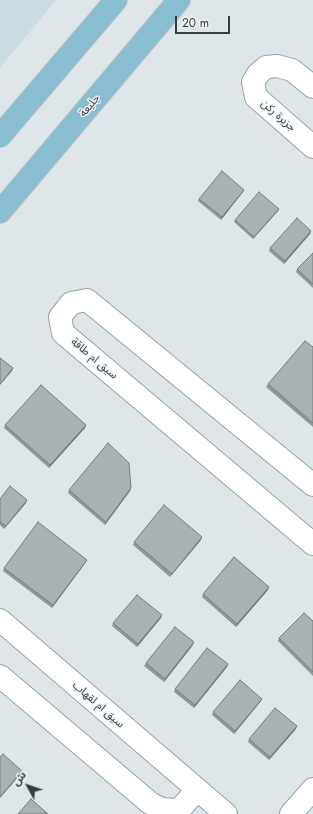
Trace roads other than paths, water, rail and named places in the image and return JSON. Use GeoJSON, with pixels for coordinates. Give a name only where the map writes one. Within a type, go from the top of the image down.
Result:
{"type":"FeatureCollection","features":[{"type":"Feature","properties":{"kind":"main road"},"geometry":{"type":"LineString","coordinates":[[0,136],[116,0]]}},
{"type":"Feature","properties":{"kind":"main road","name":"جليعة"},"geometry":{"type":"LineString","coordinates":[[0,212],[179,0]]}},
{"type":"Feature","properties":{"kind":"street","name":"جزيرة ركن"},"geometry":{"type":"LineString","coordinates":[[313,87],[292,70],[277,66],[266,67],[258,74],[253,82],[256,97],[313,147]]}},
{"type":"Feature","properties":{"kind":"street","name":"سيق ام طاقة"},"geometry":{"type":"LineString","coordinates":[[313,485],[87,300],[71,303],[60,316],[64,334],[313,544]]}},
{"type":"Feature","properties":{"kind":"street","name":"سيق ام لقهاب"},"geometry":{"type":"LineString","coordinates":[[0,620],[226,814]]}},
{"type":"Feature","properties":{"kind":"street"},"geometry":{"type":"LineString","coordinates":[[0,676],[150,803],[162,809],[179,810],[197,790]]}},
{"type":"Feature","properties":{"kind":"street"},"geometry":{"type":"LineString","coordinates":[[291,814],[313,789]]}}]}
